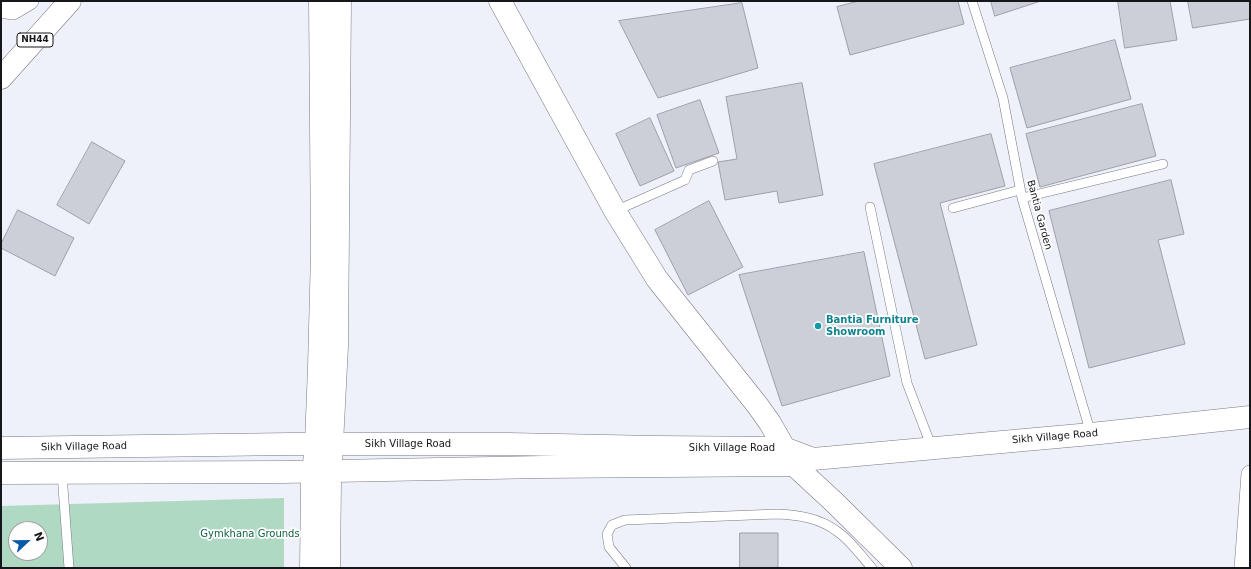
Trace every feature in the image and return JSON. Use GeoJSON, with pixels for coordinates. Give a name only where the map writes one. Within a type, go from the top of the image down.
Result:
{"type":"FeatureCollection","features":[{"type":"Feature","properties":{"kind":"main road","name":"NH44"},"geometry":{"type":"LineString","coordinates":[[1,78],[70,1]]}},
{"type":"Feature","properties":{"kind":"main road"},"geometry":{"type":"LineString","coordinates":[[320,1],[325,444]]}},
{"type":"Feature","properties":{"kind":"main road"},"geometry":{"type":"LineString","coordinates":[[311,568],[337,346],[340,1]]}},
{"type":"Feature","properties":{"kind":"main road"},"geometry":{"type":"LineString","coordinates":[[500,1],[615,211],[658,279],[770,423],[834,502],[901,568]]}},
{"type":"Feature","properties":{"kind":"main road","name":"Sikh Village Road"},"geometry":{"type":"LineString","coordinates":[[1,473],[62,474],[322,471],[797,457],[932,448],[1091,434],[1250,417]]}},
{"type":"Feature","properties":{"kind":"main road","name":"Sikh Village Road"},"geometry":{"type":"LineString","coordinates":[[1,448],[325,444],[509,444],[656,447],[797,457]]}},
{"type":"Feature","properties":{"kind":"main road"},"geometry":{"type":"LineString","coordinates":[[322,471],[329,568]]}},
{"type":"Feature","properties":{"kind":"street"},"geometry":{"type":"LineString","coordinates":[[1,9],[13,10],[30,1]]}},
{"type":"Feature","properties":{"kind":"street"},"geometry":{"type":"LineString","coordinates":[[1243,568],[1250,474]]}},
{"type":"Feature","properties":{"kind":"lane","name":"Bantia Garden"},"geometry":{"type":"LineString","coordinates":[[972,1],[1003,98],[1021,194],[1091,434]]}},
{"type":"Feature","properties":{"kind":"lane"},"geometry":{"type":"LineString","coordinates":[[615,211],[685,180],[690,170],[713,161]]}},
{"type":"Feature","properties":{"kind":"lane"},"geometry":{"type":"LineString","coordinates":[[953,208],[1163,164]]}},
{"type":"Feature","properties":{"kind":"lane"},"geometry":{"type":"LineString","coordinates":[[870,207],[907,383],[932,448]]}},
{"type":"Feature","properties":{"kind":"lane"},"geometry":{"type":"LineString","coordinates":[[62,474],[69,568]]}},
{"type":"Feature","properties":{"kind":"lane"},"geometry":{"type":"LineString","coordinates":[[626,568],[609,547],[607,534],[612,526],[625,520],[777,514],[798,515],[820,521],[839,532],[872,568]]}},
{"type":"Feature","properties":{"kind":"green space","name":"Gymkhana Grounds"},"geometry":{"type":"Polygon","coordinates":[[[284,498],[284,568],[1,568],[1,506],[284,498]]]}},
{"type":"Feature","properties":{"kind":"building"},"geometry":{"type":"Polygon","coordinates":[[[859,1],[958,1],[964,24],[850,55],[837,7],[859,1]]]}},
{"type":"Feature","properties":{"kind":"building"},"geometry":{"type":"Polygon","coordinates":[[[991,1],[1041,1],[995,16],[991,1]]]}},
{"type":"Feature","properties":{"kind":"building"},"geometry":{"type":"Polygon","coordinates":[[[1118,1],[1170,1],[1177,40],[1125,48],[1118,1]]]}},
{"type":"Feature","properties":{"kind":"building"},"geometry":{"type":"Polygon","coordinates":[[[1188,1],[1250,1],[1250,19],[1193,28],[1188,1]]]}},
{"type":"Feature","properties":{"kind":"building"},"geometry":{"type":"Polygon","coordinates":[[[742,3],[758,68],[658,98],[619,21],[742,3]]]}},
{"type":"Feature","properties":{"kind":"building"},"geometry":{"type":"Polygon","coordinates":[[[1115,40],[1131,99],[1027,128],[1010,68],[1115,40]]]}},
{"type":"Feature","properties":{"kind":"building"},"geometry":{"type":"Polygon","coordinates":[[[802,83],[823,195],[779,203],[777,191],[725,200],[718,162],[737,159],[726,97],[802,83]]]}},
{"type":"Feature","properties":{"kind":"building"},"geometry":{"type":"Polygon","coordinates":[[[700,100],[719,153],[676,168],[657,115],[700,100]]]}},
{"type":"Feature","properties":{"kind":"building"},"geometry":{"type":"Polygon","coordinates":[[[1142,104],[1156,156],[1040,187],[1026,134],[1142,104]]]}},
{"type":"Feature","properties":{"kind":"building"},"geometry":{"type":"Polygon","coordinates":[[[650,118],[674,171],[640,186],[616,134],[650,118]]]}},
{"type":"Feature","properties":{"kind":"building"},"geometry":{"type":"Polygon","coordinates":[[[991,134],[1005,186],[940,203],[977,345],[925,359],[874,164],[991,134]]]}},
{"type":"Feature","properties":{"kind":"building"},"geometry":{"type":"Polygon","coordinates":[[[92,142],[125,161],[89,224],[57,205],[92,142]]]}},
{"type":"Feature","properties":{"kind":"building"},"geometry":{"type":"Polygon","coordinates":[[[1171,180],[1184,234],[1158,240],[1185,344],[1089,368],[1049,211],[1171,180]]]}},
{"type":"Feature","properties":{"kind":"building"},"geometry":{"type":"Polygon","coordinates":[[[709,201],[743,267],[688,295],[655,230],[709,201]]]}},
{"type":"Feature","properties":{"kind":"building"},"geometry":{"type":"Polygon","coordinates":[[[18,210],[74,238],[55,276],[1,248],[1,244],[18,210]]]}},
{"type":"Feature","properties":{"kind":"building","name":"Bantia Furniture Showroom"},"geometry":{"type":"Polygon","coordinates":[[[864,252],[890,376],[782,406],[739,275],[864,252]]]}},
{"type":"Feature","properties":{"kind":"building"},"geometry":{"type":"Polygon","coordinates":[[[740,533],[778,533],[778,568],[740,568],[740,533]]]}},
{"type":"Feature","properties":{"kind":"place","name":"Bantia Furniture Showroom"},"geometry":{"type":"Point","coordinates":[818,326]}}]}
